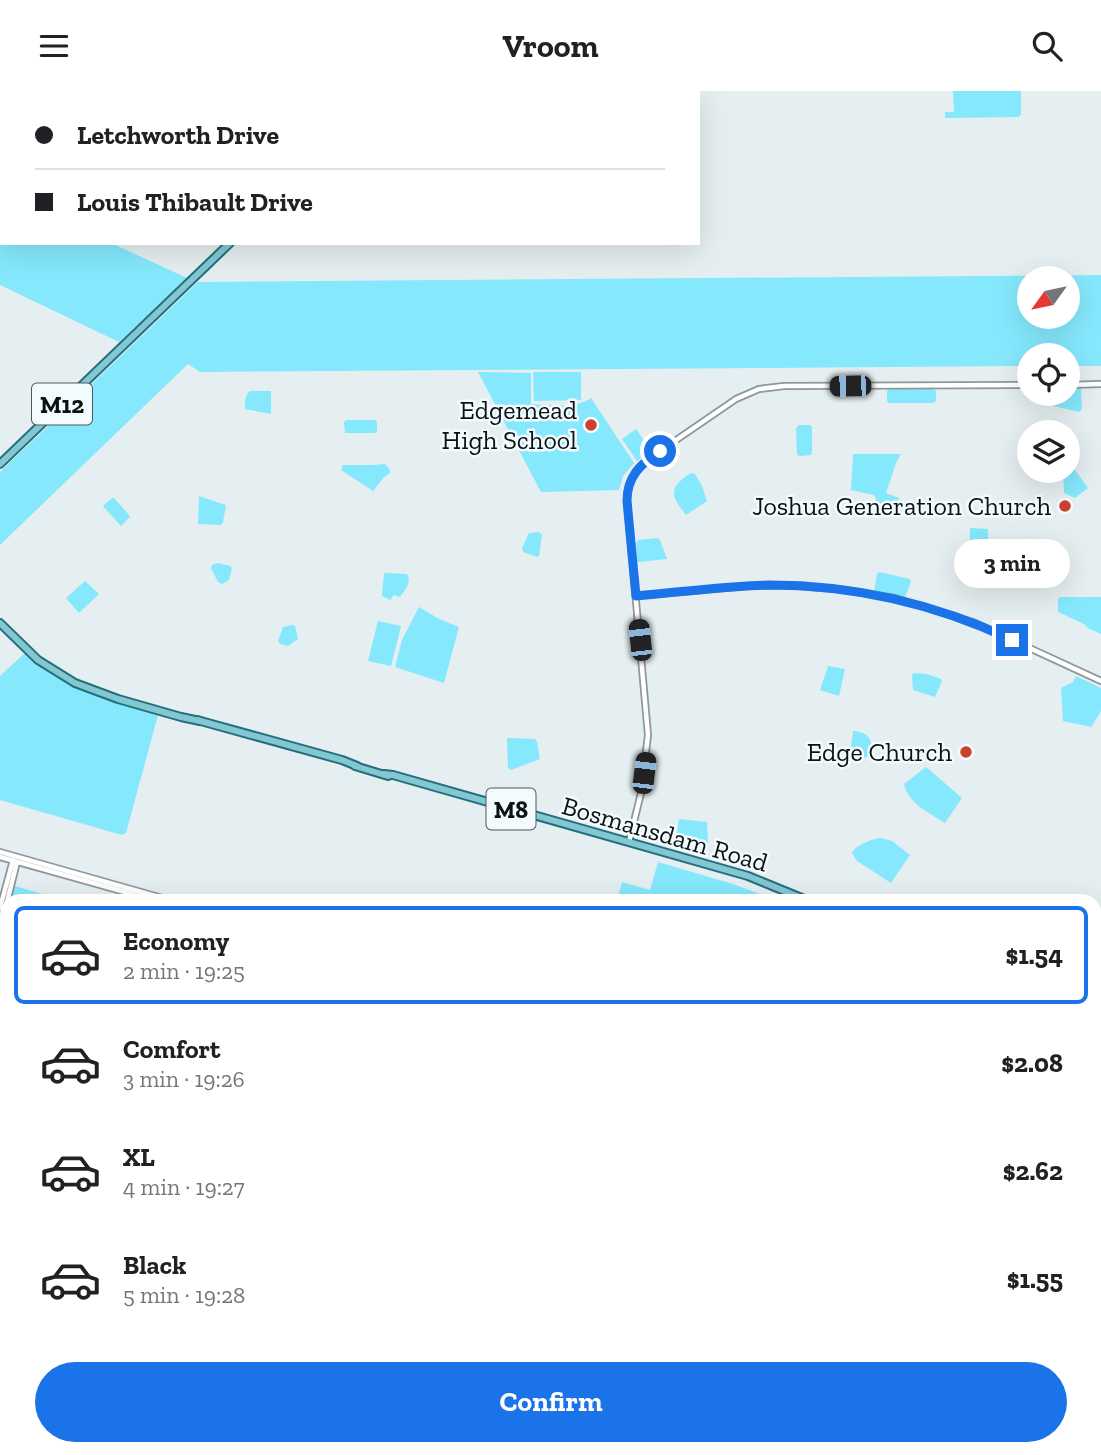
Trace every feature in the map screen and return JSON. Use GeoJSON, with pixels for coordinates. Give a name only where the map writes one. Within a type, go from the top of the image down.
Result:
{"type":"FeatureCollection","features":[{"type":"Feature","properties":{"kind":"main road","name":"M12"},"geometry":{"type":"LineString","coordinates":[[0,464],[228,245]]}},
{"type":"Feature","properties":{"kind":"main road","name":"Bosmansdam Road"},"geometry":{"type":"LineString","coordinates":[[0,623],[30,653],[50,668],[75,683],[104,695],[164,712],[182,714],[357,767],[748,876],[792,894]]}},
{"type":"Feature","properties":{"kind":"street"},"geometry":{"type":"LineString","coordinates":[[1080,384],[1101,384]]}},
{"type":"Feature","properties":{"kind":"street"},"geometry":{"type":"LineString","coordinates":[[628,843],[641,793],[648,736],[627,501],[632,477],[638,468],[736,399],[759,389],[784,386],[1017,385]]}},
{"type":"Feature","properties":{"kind":"street"},"geometry":{"type":"LineString","coordinates":[[636,596],[782,585],[838,589],[895,598],[973,622],[1101,681]]}},
{"type":"Feature","properties":{"kind":"street"},"geometry":{"type":"LineString","coordinates":[[0,854],[134,894]]}},
{"type":"Feature","properties":{"kind":"street"},"geometry":{"type":"LineString","coordinates":[[16,859],[147,894]]}},
{"type":"Feature","properties":{"kind":"street"},"geometry":{"type":"LineString","coordinates":[[5,894],[16,859]]}},
{"type":"Feature","properties":{"kind":"street"},"geometry":{"type":"LineString","coordinates":[[8,894],[16,859]]}},
{"type":"Feature","properties":{"kind":"shaded area"},"geometry":{"type":"Polygon","coordinates":[[[953,91],[1021,91],[1021,115],[945,118],[945,112],[954,112],[953,91]]]}},
{"type":"Feature","properties":{"kind":"shaded area"},"geometry":{"type":"Polygon","coordinates":[[[0,245],[115,245],[187,278],[119,342],[0,285],[0,245]]]}},
{"type":"Feature","properties":{"kind":"shaded area"},"geometry":{"type":"Polygon","coordinates":[[[1080,275],[1101,275],[1101,366],[1080,366],[1080,343],[1017,343],[1017,366],[200,372],[188,364],[0,545],[0,472],[198,282],[1017,276],[1017,329],[1080,329],[1080,275]]]}},
{"type":"Feature","properties":{"kind":"shaded area"},"geometry":{"type":"Polygon","coordinates":[[[478,372],[531,373],[531,404],[570,405],[591,398],[634,463],[623,476],[619,490],[541,492],[478,372]]]}},
{"type":"Feature","properties":{"kind":"shaded area"},"geometry":{"type":"Polygon","coordinates":[[[533,372],[581,372],[581,400],[534,401],[533,372]]]}},
{"type":"Feature","properties":{"kind":"shaded area"},"geometry":{"type":"Polygon","coordinates":[[[891,388],[932,388],[936,391],[936,401],[889,403],[887,391],[891,388]]]}},
{"type":"Feature","properties":{"kind":"shaded area"},"geometry":{"type":"Polygon","coordinates":[[[1080,388],[1082,409],[1079,412],[1053,406],[1080,406],[1080,388]]]}},
{"type":"Feature","properties":{"kind":"shaded area"},"geometry":{"type":"Polygon","coordinates":[[[250,391],[271,391],[271,414],[245,409],[250,391]]]}},
{"type":"Feature","properties":{"kind":"shaded area"},"geometry":{"type":"Polygon","coordinates":[[[346,420],[375,420],[377,431],[345,433],[346,420]]]}},
{"type":"Feature","properties":{"kind":"shaded area"},"geometry":{"type":"Polygon","coordinates":[[[799,425],[812,427],[811,455],[797,454],[796,428],[799,425]]]}},
{"type":"Feature","properties":{"kind":"shaded area"},"geometry":{"type":"Polygon","coordinates":[[[636,429],[651,451],[637,461],[622,439],[636,429]]]}},
{"type":"Feature","properties":{"kind":"shaded area"},"geometry":{"type":"Polygon","coordinates":[[[853,454],[901,454],[886,493],[899,498],[896,508],[875,502],[874,495],[851,490],[853,454]]]}},
{"type":"Feature","properties":{"kind":"shaded area"},"geometry":{"type":"Polygon","coordinates":[[[385,464],[390,473],[373,491],[341,470],[343,465],[385,464]]]}},
{"type":"Feature","properties":{"kind":"shaded area"},"geometry":{"type":"Polygon","coordinates":[[[691,473],[695,474],[702,486],[707,501],[686,515],[674,497],[674,492],[678,483],[691,473]]]}},
{"type":"Feature","properties":{"kind":"shaded area"},"geometry":{"type":"Polygon","coordinates":[[[1080,477],[1088,488],[1075,498],[1064,493],[1064,483],[1080,483],[1080,477]]]}},
{"type":"Feature","properties":{"kind":"shaded area"},"geometry":{"type":"Polygon","coordinates":[[[199,496],[226,505],[221,525],[198,524],[199,496]]]}},
{"type":"Feature","properties":{"kind":"shaded area"},"geometry":{"type":"Polygon","coordinates":[[[112,498],[130,517],[121,526],[103,506],[112,498]]]}},
{"type":"Feature","properties":{"kind":"shaded area"},"geometry":{"type":"Polygon","coordinates":[[[970,528],[988,529],[987,558],[965,558],[970,542],[970,528]]]}},
{"type":"Feature","properties":{"kind":"shaded area"},"geometry":{"type":"Polygon","coordinates":[[[539,532],[542,535],[539,556],[523,552],[522,548],[529,533],[539,532]]]}},
{"type":"Feature","properties":{"kind":"shaded area"},"geometry":{"type":"Polygon","coordinates":[[[657,538],[667,559],[637,562],[638,540],[657,538]]]}},
{"type":"Feature","properties":{"kind":"shaded area"},"geometry":{"type":"Polygon","coordinates":[[[218,563],[232,568],[229,580],[222,584],[218,582],[211,568],[218,563]]]}},
{"type":"Feature","properties":{"kind":"shaded area"},"geometry":{"type":"Polygon","coordinates":[[[879,572],[910,579],[905,597],[874,592],[879,572]]]}},
{"type":"Feature","properties":{"kind":"shaded area"},"geometry":{"type":"Polygon","coordinates":[[[384,573],[407,574],[408,583],[400,597],[394,595],[390,600],[382,596],[384,573]]]}},
{"type":"Feature","properties":{"kind":"shaded area"},"geometry":{"type":"Polygon","coordinates":[[[85,581],[99,594],[79,613],[66,598],[85,581]]]}},
{"type":"Feature","properties":{"kind":"shaded area"},"geometry":{"type":"Polygon","coordinates":[[[1060,597],[1101,597],[1101,634],[1058,612],[1060,597]]]}},
{"type":"Feature","properties":{"kind":"shaded area"},"geometry":{"type":"Polygon","coordinates":[[[419,607],[459,627],[444,683],[395,667],[402,640],[419,607]]]}},
{"type":"Feature","properties":{"kind":"shaded area"},"geometry":{"type":"Polygon","coordinates":[[[378,621],[401,626],[391,666],[368,661],[378,621]]]}},
{"type":"Feature","properties":{"kind":"shaded area"},"geometry":{"type":"Polygon","coordinates":[[[295,626],[298,639],[288,646],[280,644],[278,641],[283,627],[295,626]]]}},
{"type":"Feature","properties":{"kind":"shaded area"},"geometry":{"type":"Polygon","coordinates":[[[26,652],[67,682],[157,713],[126,833],[122,835],[0,800],[0,676],[26,652]]]}},
{"type":"Feature","properties":{"kind":"shaded area"},"geometry":{"type":"Polygon","coordinates":[[[828,666],[845,669],[839,696],[820,690],[828,666]]]}},
{"type":"Feature","properties":{"kind":"shaded area"},"geometry":{"type":"Polygon","coordinates":[[[914,673],[941,679],[935,697],[913,690],[914,673]]]}},
{"type":"Feature","properties":{"kind":"shaded area"},"geometry":{"type":"Polygon","coordinates":[[[1076,676],[1101,688],[1101,711],[1091,727],[1063,721],[1061,688],[1073,682],[1076,676]]]}},
{"type":"Feature","properties":{"kind":"shaded area"},"geometry":{"type":"Polygon","coordinates":[[[853,731],[869,737],[873,755],[854,761],[851,747],[853,731]]]}},
{"type":"Feature","properties":{"kind":"shaded area"},"geometry":{"type":"Polygon","coordinates":[[[507,738],[535,739],[540,759],[511,770],[508,768],[507,738]]]}},
{"type":"Feature","properties":{"kind":"shaded area"},"geometry":{"type":"Polygon","coordinates":[[[926,767],[962,798],[945,823],[920,807],[906,791],[904,784],[926,767]]]}},
{"type":"Feature","properties":{"kind":"shaded area"},"geometry":{"type":"Polygon","coordinates":[[[679,819],[707,822],[708,844],[699,845],[676,838],[679,819]]]}},
{"type":"Feature","properties":{"kind":"shaded area"},"geometry":{"type":"Polygon","coordinates":[[[881,838],[892,841],[910,855],[891,883],[857,861],[852,853],[860,845],[881,838]]]}},
{"type":"Feature","properties":{"kind":"shaded area"},"geometry":{"type":"Polygon","coordinates":[[[658,862],[760,894],[619,894],[622,882],[650,890],[658,862]]]}},
{"type":"Feature","properties":{"kind":"shaded area"},"geometry":{"type":"Polygon","coordinates":[[[15,886],[42,894],[12,894],[15,886]]]}},
{"type":"Feature","properties":{"kind":"place","name":"Edgemead High School"},"geometry":{"type":"Point","coordinates":[591,425]}},
{"type":"Feature","properties":{"kind":"place","name":"Joshua Generation Church"},"geometry":{"type":"Point","coordinates":[1065,506]}},
{"type":"Feature","properties":{"kind":"place","name":"Edge Church"},"geometry":{"type":"Point","coordinates":[966,752]}},
{"type":"Feature","properties":{"kind":"route"},"geometry":{"type":"LineString","coordinates":[[660,451],[638,468],[628,489],[636,596],[748,586],[782,585],[838,589],[907,601],[973,622],[1012,640]]}}]}
